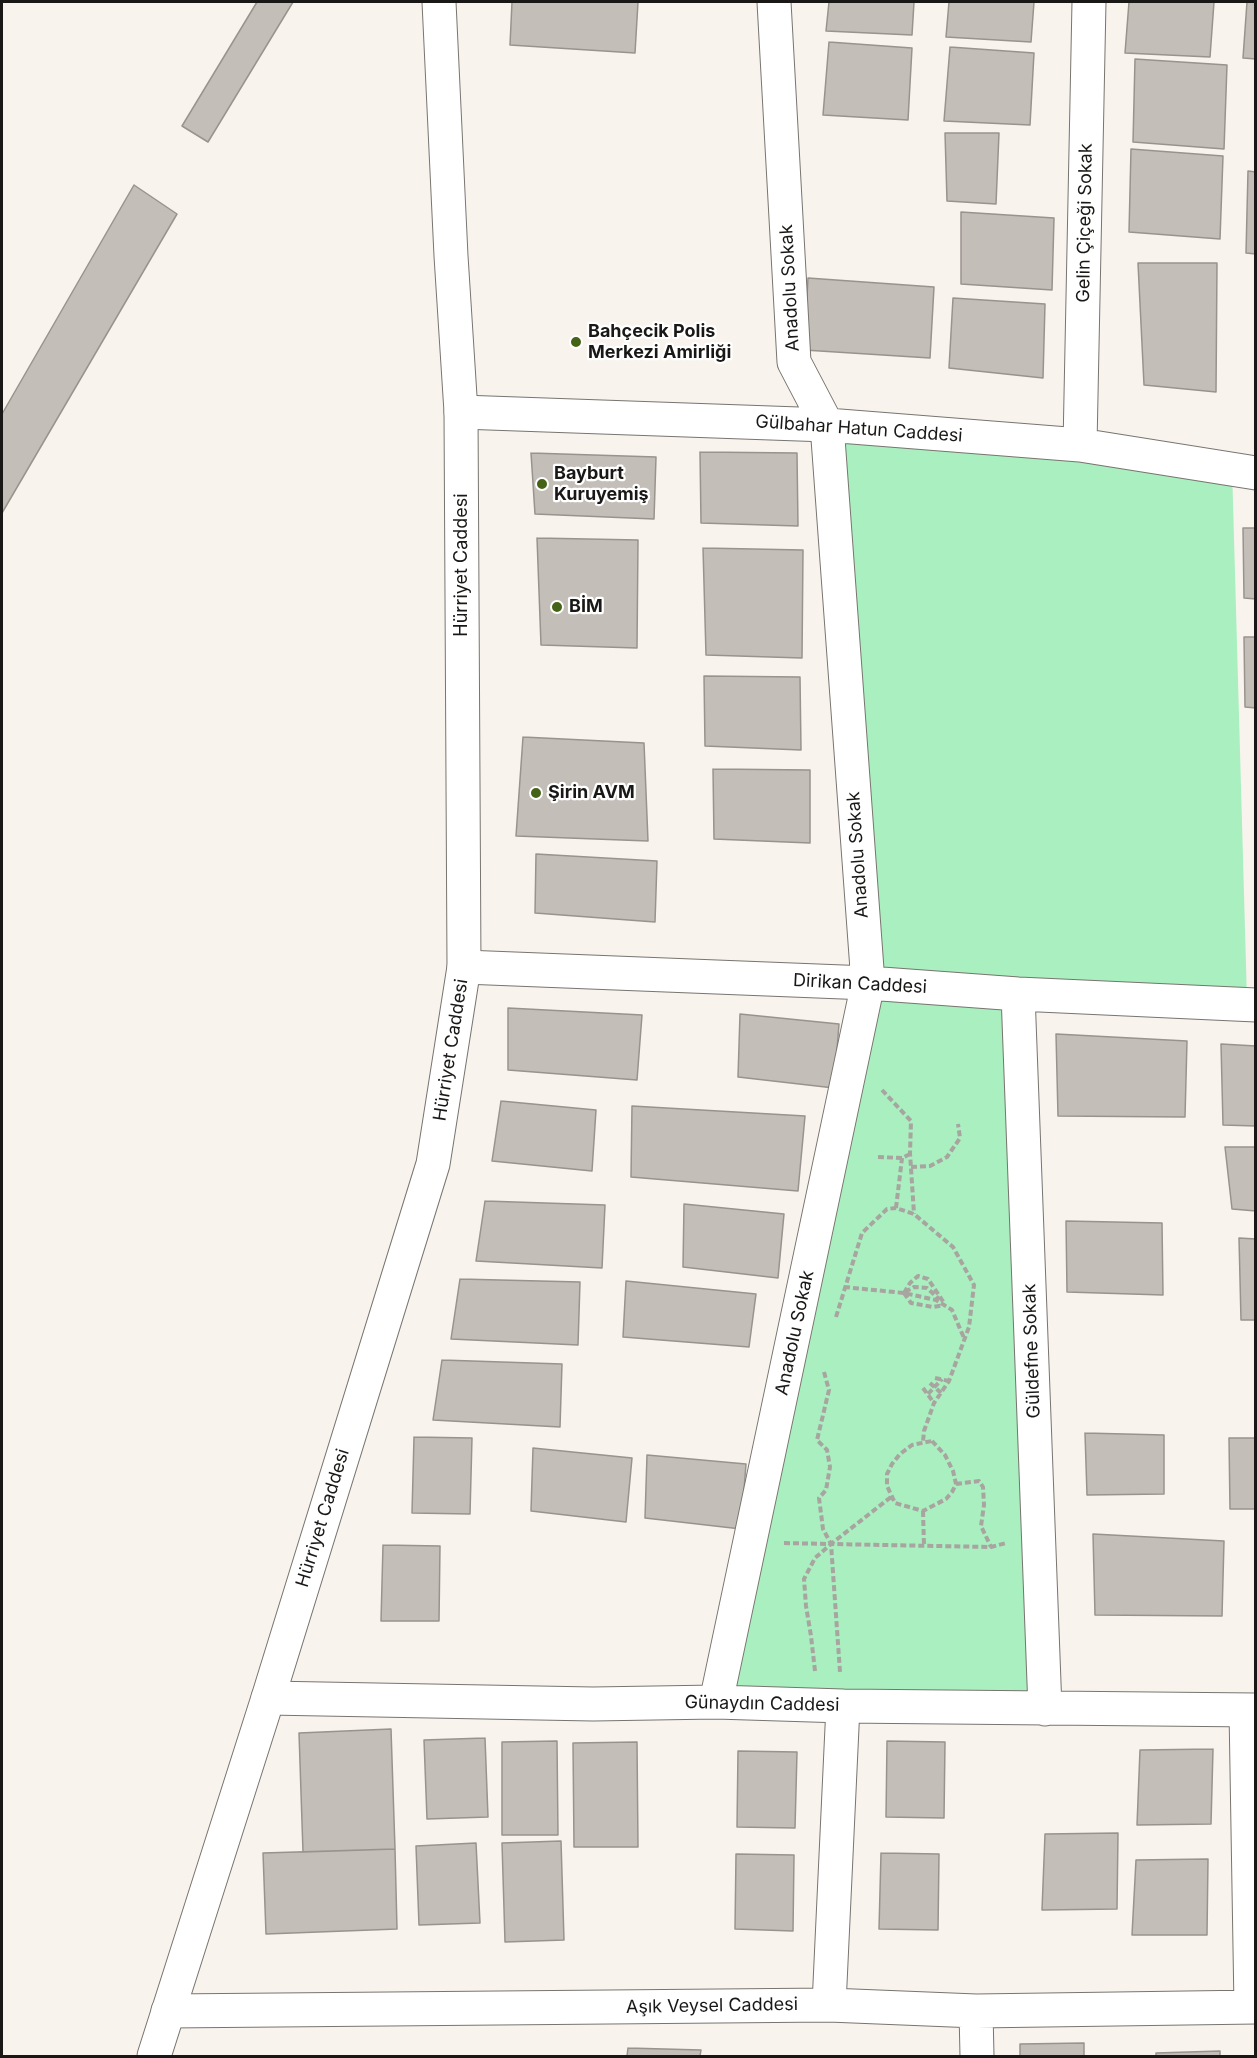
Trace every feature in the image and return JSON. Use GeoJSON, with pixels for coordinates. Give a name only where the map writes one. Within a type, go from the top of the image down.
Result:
{"type":"FeatureCollection","features":[{"type":"Feature","properties":{"kind":"street","name":"Hürriyet Caddesi"},"geometry":{"type":"LineString","coordinates":[[154,2056],[268,1698],[432,1164],[464,967],[461,412],[439,2]]}},
{"type":"Feature","properties":{"kind":"street","name":"Anadolu Sokak"},"geometry":{"type":"LineString","coordinates":[[717,1702],[868,983],[826,425],[794,362],[774,2]]}},
{"type":"Feature","properties":{"kind":"street","name":"Gelin Çiçeği Sokak"},"geometry":{"type":"LineString","coordinates":[[1080,445],[1089,2]]}},
{"type":"Feature","properties":{"kind":"street","name":"Gülbahar Hatun Caddesi"},"geometry":{"type":"LineString","coordinates":[[461,412],[826,425],[1080,445],[1256,473]]}},
{"type":"Feature","properties":{"kind":"street","name":"Dirikan Caddesi"},"geometry":{"type":"LineString","coordinates":[[464,967],[868,983],[1018,994],[1256,1005]]}},
{"type":"Feature","properties":{"kind":"street","name":"Güldefne Sokak"},"geometry":{"type":"LineString","coordinates":[[1018,994],[1045,1709]]}},
{"type":"Feature","properties":{"kind":"street","name":"Günaydın Caddesi"},"geometry":{"type":"LineString","coordinates":[[268,1698],[593,1704],[717,1702],[830,1706],[1251,1710]]}},
{"type":"Feature","properties":{"kind":"street"},"geometry":{"type":"LineString","coordinates":[[829,2005],[830,1706]]}},
{"type":"Feature","properties":{"kind":"street"},"geometry":{"type":"LineString","coordinates":[[1251,1710],[1253,2007]]}},
{"type":"Feature","properties":{"kind":"street","name":"Aşık Veysel Caddesi"},"geometry":{"type":"LineString","coordinates":[[168,2012],[829,2005],[976,2011],[1253,2007]]}},
{"type":"Feature","properties":{"kind":"street"},"geometry":{"type":"LineString","coordinates":[[976,2011],[976,2056]]}},
{"type":"Feature","properties":{"kind":"path"},"geometry":{"type":"LineString","coordinates":[[853,1058],[911,1121],[910,1153],[915,1214]]}},
{"type":"Feature","properties":{"kind":"path"},"geometry":{"type":"LineString","coordinates":[[911,1167],[930,1166],[947,1157],[960,1138],[958,1124]]}},
{"type":"Feature","properties":{"kind":"path"},"geometry":{"type":"LineString","coordinates":[[878,1157],[902,1158],[910,1153]]}},
{"type":"Feature","properties":{"kind":"path"},"geometry":{"type":"LineString","coordinates":[[896,1208],[902,1158]]}},
{"type":"Feature","properties":{"kind":"path"},"geometry":{"type":"LineString","coordinates":[[833,1328],[862,1233],[887,1209],[896,1208],[915,1214],[953,1247],[974,1286],[969,1327],[949,1381],[934,1403],[924,1431],[923,1442]]}},
{"type":"Feature","properties":{"kind":"path"},"geometry":{"type":"LineString","coordinates":[[904,1293],[918,1275],[928,1279],[945,1305]]}},
{"type":"Feature","properties":{"kind":"path"},"geometry":{"type":"LineString","coordinates":[[844,1287],[904,1293],[936,1300],[952,1310],[965,1340]]}},
{"type":"Feature","properties":{"kind":"path"},"geometry":{"type":"LineString","coordinates":[[904,1293],[914,1287],[927,1288],[945,1305]]}},
{"type":"Feature","properties":{"kind":"path"},"geometry":{"type":"LineString","coordinates":[[904,1293],[911,1303],[933,1307],[945,1305]]}},
{"type":"Feature","properties":{"kind":"path"},"geometry":{"type":"LineString","coordinates":[[825,1365],[823,1375],[829,1390],[817,1440],[827,1450],[830,1467],[826,1490],[819,1498],[823,1529],[831,1544],[830,1706]]}},
{"type":"Feature","properties":{"kind":"path"},"geometry":{"type":"LineString","coordinates":[[935,1378],[949,1381]]}},
{"type":"Feature","properties":{"kind":"path"},"geometry":{"type":"LineString","coordinates":[[928,1394],[942,1379]]}},
{"type":"Feature","properties":{"kind":"path"},"geometry":{"type":"LineString","coordinates":[[930,1383],[941,1393]]}},
{"type":"Feature","properties":{"kind":"path"},"geometry":{"type":"LineString","coordinates":[[923,1388],[934,1403]]}},
{"type":"Feature","properties":{"kind":"path"},"geometry":{"type":"LineString","coordinates":[[932,1441],[945,1455],[956,1484],[946,1500],[923,1511],[895,1503],[891,1497],[887,1480],[892,1464],[900,1454],[912,1445],[932,1441]]}},
{"type":"Feature","properties":{"kind":"path"},"geometry":{"type":"LineString","coordinates":[[956,1484],[979,1481],[983,1487],[984,1505],[981,1526],[991,1547]]}},
{"type":"Feature","properties":{"kind":"path"},"geometry":{"type":"LineString","coordinates":[[830,1706],[811,1636],[804,1579],[815,1558],[891,1497]]}},
{"type":"Feature","properties":{"kind":"path"},"geometry":{"type":"LineString","coordinates":[[923,1511],[924,1546]]}},
{"type":"Feature","properties":{"kind":"path"},"geometry":{"type":"LineString","coordinates":[[750,1541],[991,1547],[1038,1533]]}},
{"type":"Feature","properties":{"kind":"green space"},"geometry":{"type":"Polygon","coordinates":[[[825,427],[1232,467],[1247,1001],[869,981],[825,427]]]}},
{"type":"Feature","properties":{"kind":"green space"},"geometry":{"type":"Polygon","coordinates":[[[869,983],[1019,995],[1045,1709],[716,1702],[869,983]]]}},
{"type":"Feature","properties":{"kind":"building"},"geometry":{"type":"Polygon","coordinates":[[[257,2],[293,2],[208,142],[182,126],[257,2]]]}},
{"type":"Feature","properties":{"kind":"building"},"geometry":{"type":"Polygon","coordinates":[[[512,2],[638,2],[635,53],[510,45],[512,2]]]}},
{"type":"Feature","properties":{"kind":"building"},"geometry":{"type":"Polygon","coordinates":[[[829,2],[914,2],[912,35],[826,31],[829,2]]]}},
{"type":"Feature","properties":{"kind":"building"},"geometry":{"type":"Polygon","coordinates":[[[949,2],[1034,2],[1031,42],[946,37],[949,2]]]}},
{"type":"Feature","properties":{"kind":"building"},"geometry":{"type":"Polygon","coordinates":[[[1129,2],[1214,2],[1210,57],[1125,53],[1129,2]]]}},
{"type":"Feature","properties":{"kind":"building"},"geometry":{"type":"Polygon","coordinates":[[[1247,2],[1256,2],[1256,59],[1243,58],[1247,2]]]}},
{"type":"Feature","properties":{"kind":"building"},"geometry":{"type":"Polygon","coordinates":[[[829,42],[912,48],[908,120],[823,115],[829,42]]]}},
{"type":"Feature","properties":{"kind":"building"},"geometry":{"type":"Polygon","coordinates":[[[950,47],[1034,53],[1030,125],[944,121],[950,47]]]}},
{"type":"Feature","properties":{"kind":"building"},"geometry":{"type":"Polygon","coordinates":[[[1135,59],[1227,65],[1224,149],[1133,142],[1135,59]]]}},
{"type":"Feature","properties":{"kind":"building"},"geometry":{"type":"Polygon","coordinates":[[[945,133],[999,133],[996,204],[947,201],[945,133]]]}},
{"type":"Feature","properties":{"kind":"building"},"geometry":{"type":"Polygon","coordinates":[[[1131,149],[1223,156],[1220,239],[1129,232],[1131,149]]]}},
{"type":"Feature","properties":{"kind":"building"},"geometry":{"type":"Polygon","coordinates":[[[1248,171],[1256,172],[1256,254],[1246,253],[1248,171]]]}},
{"type":"Feature","properties":{"kind":"building"},"geometry":{"type":"Polygon","coordinates":[[[134,185],[177,214],[2,513],[2,414],[134,185]]]}},
{"type":"Feature","properties":{"kind":"building"},"geometry":{"type":"Polygon","coordinates":[[[961,212],[1054,218],[1052,290],[961,284],[961,212]]]}},
{"type":"Feature","properties":{"kind":"building"},"geometry":{"type":"Polygon","coordinates":[[[1138,263],[1217,263],[1216,392],[1144,385],[1138,263]]]}},
{"type":"Feature","properties":{"kind":"building"},"geometry":{"type":"Polygon","coordinates":[[[808,278],[934,287],[930,358],[804,350],[808,278]]]}},
{"type":"Feature","properties":{"kind":"building"},"geometry":{"type":"Polygon","coordinates":[[[953,298],[1045,304],[1043,378],[949,368],[953,298]]]}},
{"type":"Feature","properties":{"kind":"building"},"geometry":{"type":"Polygon","coordinates":[[[700,452],[797,453],[798,526],[701,523],[700,452]]]}},
{"type":"Feature","properties":{"kind":"building"},"geometry":{"type":"Polygon","coordinates":[[[531,453],[656,457],[654,519],[535,514],[531,453]]]}},
{"type":"Feature","properties":{"kind":"building"},"geometry":{"type":"Polygon","coordinates":[[[1243,528],[1256,528],[1256,599],[1244,598],[1243,528]]]}},
{"type":"Feature","properties":{"kind":"building"},"geometry":{"type":"Polygon","coordinates":[[[537,538],[638,540],[637,648],[541,645],[537,538]]]}},
{"type":"Feature","properties":{"kind":"building"},"geometry":{"type":"Polygon","coordinates":[[[703,548],[803,550],[802,658],[706,655],[703,548]]]}},
{"type":"Feature","properties":{"kind":"building"},"geometry":{"type":"Polygon","coordinates":[[[1244,637],[1256,637],[1256,708],[1245,707],[1244,637]]]}},
{"type":"Feature","properties":{"kind":"building"},"geometry":{"type":"Polygon","coordinates":[[[704,676],[800,677],[801,750],[705,746],[704,676]]]}},
{"type":"Feature","properties":{"kind":"building"},"geometry":{"type":"Polygon","coordinates":[[[523,737],[644,743],[648,841],[516,836],[523,737]]]}},
{"type":"Feature","properties":{"kind":"building"},"geometry":{"type":"Polygon","coordinates":[[[713,769],[810,770],[810,843],[714,839],[713,769]]]}},
{"type":"Feature","properties":{"kind":"building"},"geometry":{"type":"Polygon","coordinates":[[[536,854],[657,861],[655,922],[535,913],[536,854]]]}},
{"type":"Feature","properties":{"kind":"building"},"geometry":{"type":"Polygon","coordinates":[[[508,1008],[642,1015],[637,1080],[508,1070],[508,1008]]]}},
{"type":"Feature","properties":{"kind":"building"},"geometry":{"type":"Polygon","coordinates":[[[740,1014],[839,1024],[834,1088],[738,1077],[740,1014]]]}},
{"type":"Feature","properties":{"kind":"building"},"geometry":{"type":"Polygon","coordinates":[[[1056,1034],[1187,1041],[1185,1117],[1058,1116],[1056,1034]]]}},
{"type":"Feature","properties":{"kind":"building"},"geometry":{"type":"Polygon","coordinates":[[[1221,1044],[1256,1046],[1256,1126],[1223,1125],[1221,1044]]]}},
{"type":"Feature","properties":{"kind":"building"},"geometry":{"type":"Polygon","coordinates":[[[501,1101],[596,1110],[592,1171],[492,1161],[501,1101]]]}},
{"type":"Feature","properties":{"kind":"building"},"geometry":{"type":"Polygon","coordinates":[[[632,1106],[805,1116],[798,1191],[631,1177],[632,1106]]]}},
{"type":"Feature","properties":{"kind":"building"},"geometry":{"type":"Polygon","coordinates":[[[1225,1147],[1256,1147],[1256,1211],[1232,1209],[1225,1147]]]}},
{"type":"Feature","properties":{"kind":"building"},"geometry":{"type":"Polygon","coordinates":[[[485,1201],[605,1205],[602,1268],[476,1261],[485,1201]]]}},
{"type":"Feature","properties":{"kind":"building"},"geometry":{"type":"Polygon","coordinates":[[[684,1204],[784,1214],[778,1278],[683,1267],[684,1204]]]}},
{"type":"Feature","properties":{"kind":"building"},"geometry":{"type":"Polygon","coordinates":[[[1066,1221],[1162,1223],[1163,1295],[1067,1292],[1066,1221]]]}},
{"type":"Feature","properties":{"kind":"building"},"geometry":{"type":"Polygon","coordinates":[[[1239,1238],[1256,1239],[1256,1320],[1241,1320],[1239,1238]]]}},
{"type":"Feature","properties":{"kind":"building"},"geometry":{"type":"Polygon","coordinates":[[[460,1279],[580,1282],[578,1345],[451,1339],[460,1279]]]}},
{"type":"Feature","properties":{"kind":"building"},"geometry":{"type":"Polygon","coordinates":[[[626,1281],[756,1294],[749,1347],[623,1337],[626,1281]]]}},
{"type":"Feature","properties":{"kind":"building"},"geometry":{"type":"Polygon","coordinates":[[[442,1360],[562,1364],[560,1427],[433,1420],[442,1360]]]}},
{"type":"Feature","properties":{"kind":"building"},"geometry":{"type":"Polygon","coordinates":[[[1085,1433],[1164,1435],[1164,1494],[1087,1495],[1085,1433]]]}},
{"type":"Feature","properties":{"kind":"building"},"geometry":{"type":"Polygon","coordinates":[[[414,1437],[472,1438],[470,1514],[412,1513],[414,1437]]]}},
{"type":"Feature","properties":{"kind":"building"},"geometry":{"type":"Polygon","coordinates":[[[1229,1438],[1256,1438],[1256,1509],[1230,1509],[1229,1438]]]}},
{"type":"Feature","properties":{"kind":"building"},"geometry":{"type":"Polygon","coordinates":[[[533,1448],[632,1458],[626,1522],[531,1511],[533,1448]]]}},
{"type":"Feature","properties":{"kind":"building"},"geometry":{"type":"Polygon","coordinates":[[[647,1455],[746,1464],[741,1529],[645,1518],[647,1455]]]}},
{"type":"Feature","properties":{"kind":"building"},"geometry":{"type":"Polygon","coordinates":[[[1093,1534],[1224,1541],[1222,1616],[1095,1615],[1093,1534]]]}},
{"type":"Feature","properties":{"kind":"building"},"geometry":{"type":"Polygon","coordinates":[[[383,1545],[440,1546],[439,1621],[381,1621],[383,1545]]]}},
{"type":"Feature","properties":{"kind":"building"},"geometry":{"type":"Polygon","coordinates":[[[391,1729],[395,1849],[303,1852],[299,1733],[391,1729]]]}},
{"type":"Feature","properties":{"kind":"building"},"geometry":{"type":"Polygon","coordinates":[[[485,1738],[488,1817],[427,1819],[424,1740],[485,1738]]]}},
{"type":"Feature","properties":{"kind":"building"},"geometry":{"type":"Polygon","coordinates":[[[557,1741],[558,1835],[502,1835],[502,1742],[557,1741]]]}},
{"type":"Feature","properties":{"kind":"building"},"geometry":{"type":"Polygon","coordinates":[[[887,1741],[945,1742],[944,1818],[886,1817],[887,1741]]]}},
{"type":"Feature","properties":{"kind":"building"},"geometry":{"type":"Polygon","coordinates":[[[637,1742],[638,1847],[574,1847],[573,1743],[637,1742]]]}},
{"type":"Feature","properties":{"kind":"building"},"geometry":{"type":"Polygon","coordinates":[[[1213,1749],[1211,1824],[1137,1825],[1140,1750],[1213,1749]]]}},
{"type":"Feature","properties":{"kind":"building"},"geometry":{"type":"Polygon","coordinates":[[[738,1751],[797,1752],[795,1828],[737,1827],[738,1751]]]}},
{"type":"Feature","properties":{"kind":"building"},"geometry":{"type":"Polygon","coordinates":[[[1118,1833],[1117,1909],[1042,1910],[1045,1834],[1118,1833]]]}},
{"type":"Feature","properties":{"kind":"building"},"geometry":{"type":"Polygon","coordinates":[[[561,1841],[564,1940],[505,1942],[502,1843],[561,1841]]]}},
{"type":"Feature","properties":{"kind":"building"},"geometry":{"type":"Polygon","coordinates":[[[476,1843],[480,1923],[419,1925],[416,1846],[476,1843]]]}},
{"type":"Feature","properties":{"kind":"building"},"geometry":{"type":"Polygon","coordinates":[[[395,1849],[397,1929],[266,1934],[263,1853],[395,1849]]]}},
{"type":"Feature","properties":{"kind":"building"},"geometry":{"type":"Polygon","coordinates":[[[881,1853],[939,1854],[938,1930],[879,1929],[881,1853]]]}},
{"type":"Feature","properties":{"kind":"building"},"geometry":{"type":"Polygon","coordinates":[[[736,1854],[794,1855],[793,1931],[735,1929],[736,1854]]]}},
{"type":"Feature","properties":{"kind":"building"},"geometry":{"type":"Polygon","coordinates":[[[1208,1859],[1207,1935],[1132,1935],[1136,1860],[1208,1859]]]}},
{"type":"Feature","properties":{"kind":"building"},"geometry":{"type":"Polygon","coordinates":[[[1084,2043],[1084,2056],[1020,2056],[1020,2044],[1084,2043]]]}},
{"type":"Feature","properties":{"kind":"building"},"geometry":{"type":"Polygon","coordinates":[[[628,2048],[701,2050],[700,2056],[627,2056],[628,2048]]]}},
{"type":"Feature","properties":{"kind":"building"},"geometry":{"type":"Polygon","coordinates":[[[1220,2051],[1220,2056],[1156,2056],[1156,2053],[1220,2051]]]}},
{"type":"Feature","properties":{"kind":"place","name":"Bahçecik Polis Merkezi Amirliği"},"geometry":{"type":"Point","coordinates":[576,342]}},
{"type":"Feature","properties":{"kind":"place","name":"Bayburt Kuruyemiş"},"geometry":{"type":"Point","coordinates":[542,484]}},
{"type":"Feature","properties":{"kind":"place","name":"BİM"},"geometry":{"type":"Point","coordinates":[557,607]}},
{"type":"Feature","properties":{"kind":"place","name":"Şirin AVM"},"geometry":{"type":"Point","coordinates":[536,793]}}]}
